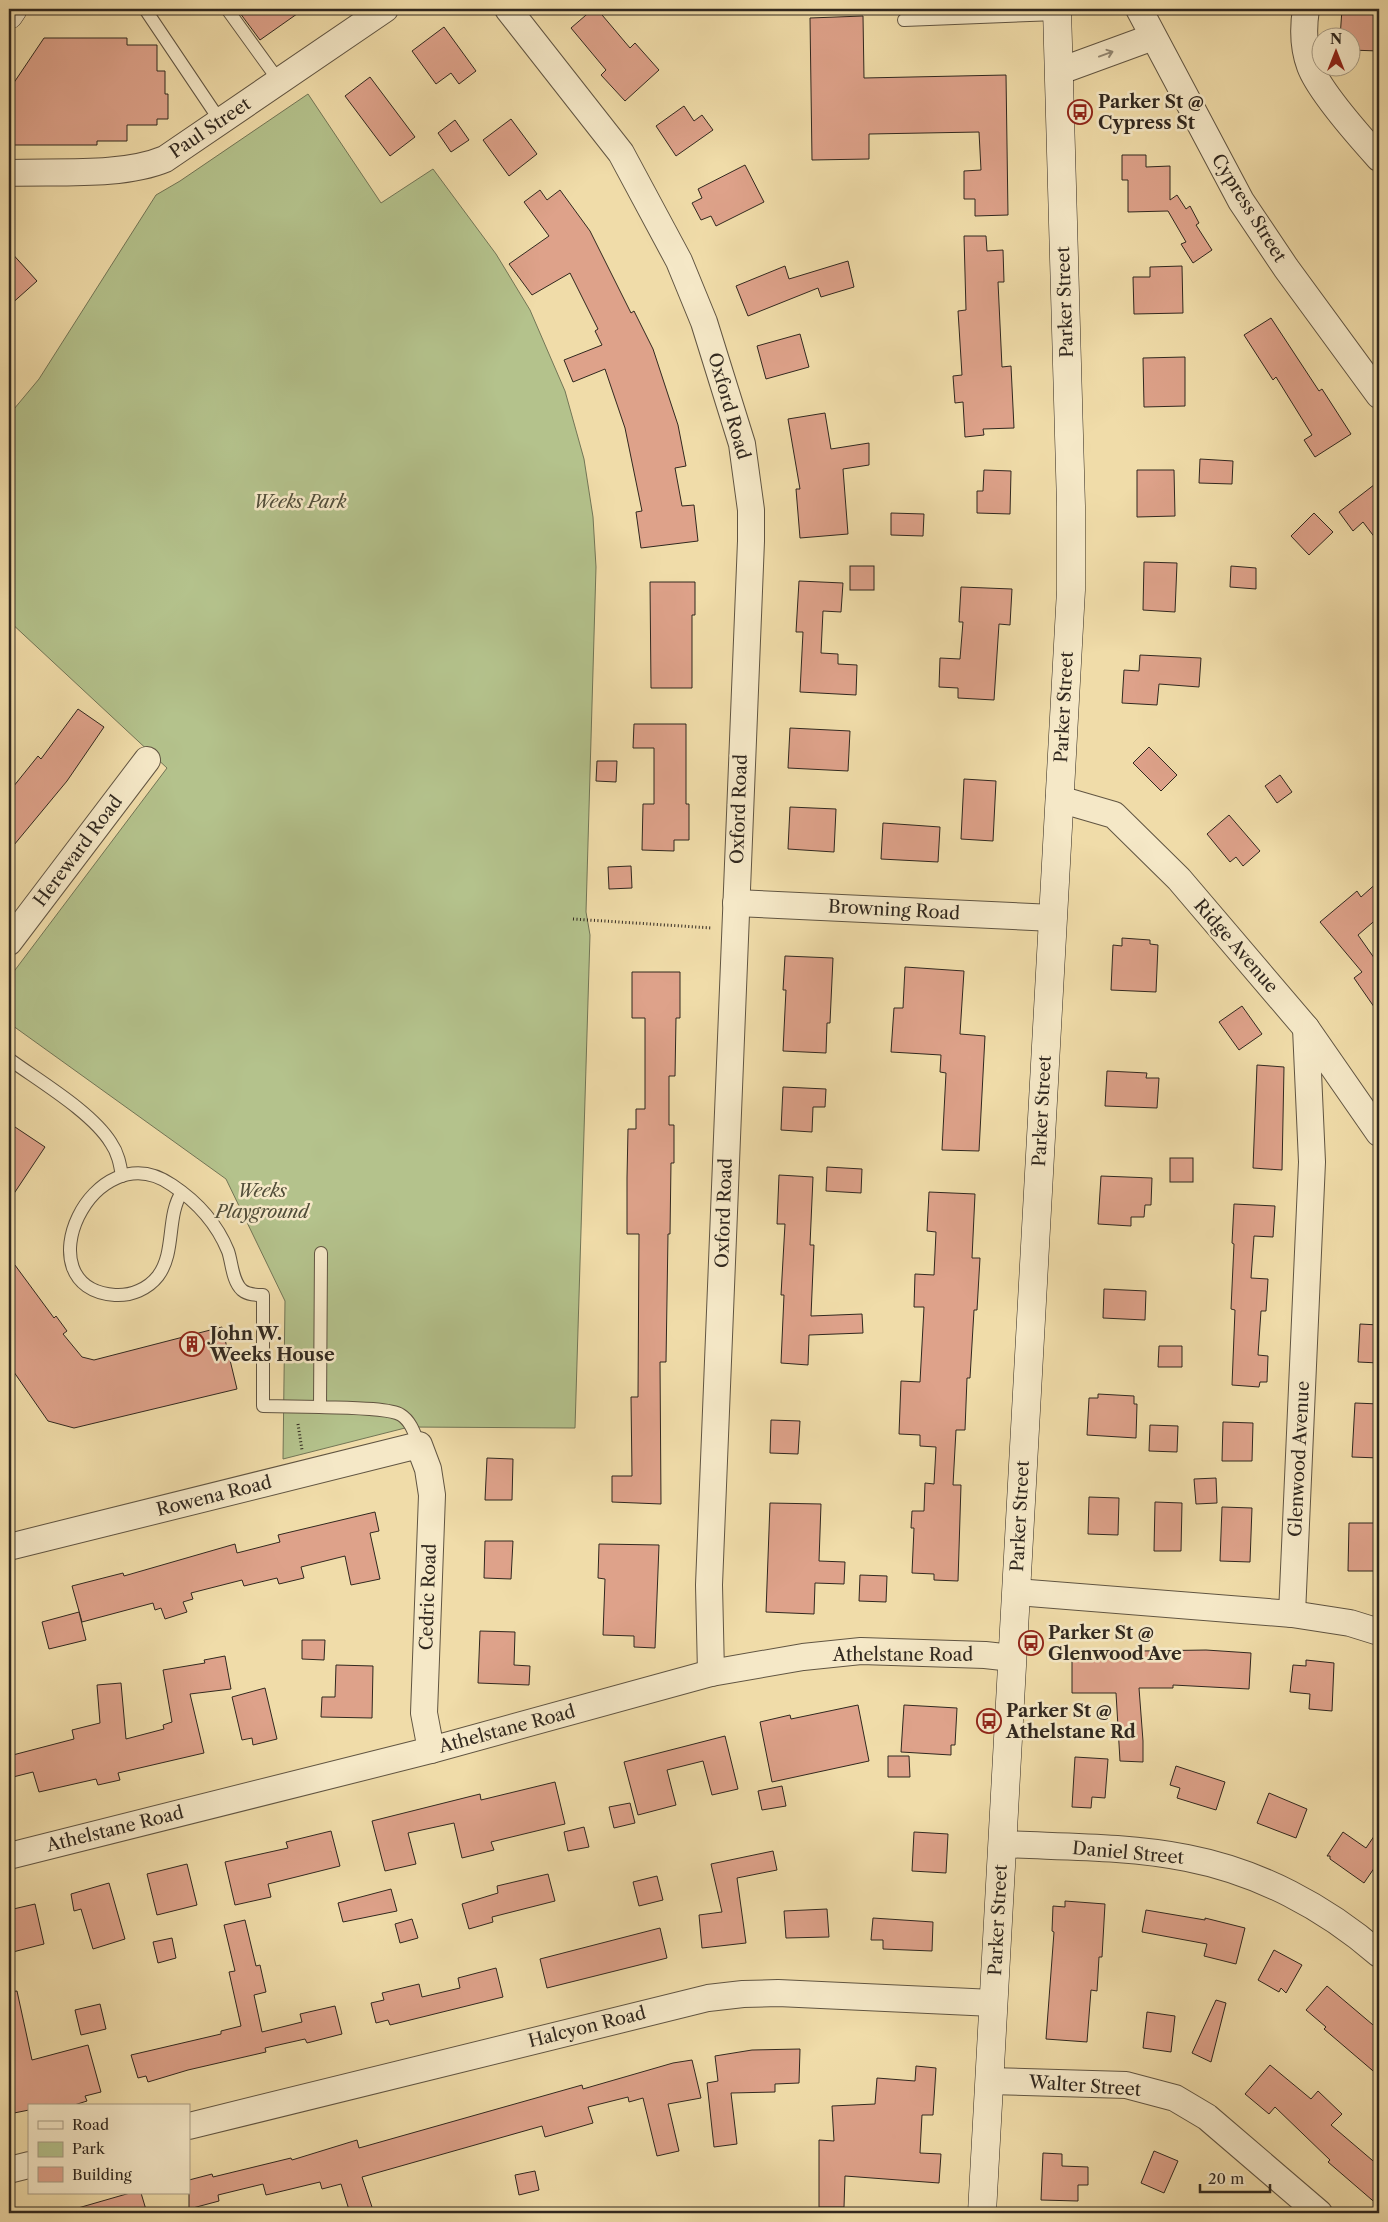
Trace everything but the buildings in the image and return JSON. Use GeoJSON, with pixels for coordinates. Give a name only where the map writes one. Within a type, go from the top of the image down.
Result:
{"type":"FeatureCollection","features":[{"type":"Feature","properties":{"kind":"main road"},"geometry":{"type":"LineString","coordinates":[[9,15],[13,9]]}},
{"type":"Feature","properties":{"kind":"main road","name":"Parker Street"},"geometry":{"type":"LineString","coordinates":[[982,2213],[1053,918],[1072,534],[1057,11]]}},
{"type":"Feature","properties":{"kind":"street","name":"Paul Street"},"geometry":{"type":"LineString","coordinates":[[9,173],[125,169],[151,165],[178,152],[385,9]]}},
{"type":"Feature","properties":{"kind":"street","name":"Oxford Road"},"geometry":{"type":"LineString","coordinates":[[508,9],[620,153],[666,234],[704,322],[742,444],[748,478],[751,533],[709,1585],[711,1673]]}},
{"type":"Feature","properties":{"kind":"street","name":"Cypress Street"},"geometry":{"type":"LineString","coordinates":[[1139,9],[1250,216],[1379,395]]}},
{"type":"Feature","properties":{"kind":"street"},"geometry":{"type":"LineString","coordinates":[[1306,9],[1304,34],[1311,68],[1339,109],[1379,158]]}},
{"type":"Feature","properties":{"kind":"street"},"geometry":{"type":"LineString","coordinates":[[1060,71],[1153,37]]}},
{"type":"Feature","properties":{"kind":"street","name":"Hereward Road"},"geometry":{"type":"LineString","coordinates":[[9,942],[147,760]]}},
{"type":"Feature","properties":{"kind":"street","name":"Ridge Avenue"},"geometry":{"type":"LineString","coordinates":[[1059,799],[1114,815],[1178,879],[1306,1028],[1379,1133]]}},
{"type":"Feature","properties":{"kind":"street","name":"Browning Road"},"geometry":{"type":"LineString","coordinates":[[736,903],[1053,918]]}},
{"type":"Feature","properties":{"kind":"street","name":"Glenwood Avenue"},"geometry":{"type":"LineString","coordinates":[[1292,1614],[1312,1162],[1306,1028]]}},
{"type":"Feature","properties":{"kind":"street","name":"Rowena Road"},"geometry":{"type":"LineString","coordinates":[[13,1539],[419,1445]]}},
{"type":"Feature","properties":{"kind":"street","name":"Cedric Road"},"geometry":{"type":"LineString","coordinates":[[419,1445],[428,1469],[432,1495],[424,1713],[431,1750]]}},
{"type":"Feature","properties":{"kind":"street"},"geometry":{"type":"LineString","coordinates":[[1016,1592],[1292,1614],[1350,1623],[1379,1632]]}},
{"type":"Feature","properties":{"kind":"street","name":"Athelstane Road"},"geometry":{"type":"LineString","coordinates":[[9,1856],[431,1750],[711,1673],[803,1657],[861,1651],[985,1655],[1012,1658]]}},
{"type":"Feature","properties":{"kind":"street","name":"Daniel Street"},"geometry":{"type":"LineString","coordinates":[[1002,1844],[1147,1852],[1209,1864],[1253,1878],[1298,1898],[1340,1922],[1379,1954]]}},
{"type":"Feature","properties":{"kind":"street","name":"Halcyon Road"},"geometry":{"type":"LineString","coordinates":[[190,2126],[708,1998],[778,1993],[993,2003]]}},
{"type":"Feature","properties":{"kind":"street","name":"Walter Street"},"geometry":{"type":"LineString","coordinates":[[989,2081],[1126,2086],[1175,2098],[1207,2118],[1319,2213]]}},
{"type":"Feature","properties":{"kind":"street"},"geometry":{"type":"LineString","coordinates":[[9,2170],[28,2165]]}},
{"type":"Feature","properties":{"kind":"lane"},"geometry":{"type":"LineString","coordinates":[[145,9],[221,122]]}},
{"type":"Feature","properties":{"kind":"lane"},"geometry":{"type":"LineString","coordinates":[[226,9],[279,81]]}},
{"type":"Feature","properties":{"kind":"lane"},"geometry":{"type":"LineString","coordinates":[[904,20],[1057,11]]}},
{"type":"Feature","properties":{"kind":"lane"},"geometry":{"type":"LineString","coordinates":[[9,1059],[87,1117],[104,1132],[117,1152],[122,1176]]}},
{"type":"Feature","properties":{"kind":"lane"},"geometry":{"type":"LineString","coordinates":[[182,1192],[176,1206],[167,1252],[159,1275],[142,1290],[120,1295],[98,1291],[80,1279],[70,1261],[69,1242],[77,1220],[95,1192],[103,1185],[122,1176],[149,1175],[163,1179],[182,1192],[204,1212],[222,1236],[234,1268],[235,1279],[241,1290],[252,1295],[263,1295],[262,1406],[320,1407],[392,1412],[402,1415],[410,1423],[419,1445]]}},
{"type":"Feature","properties":{"kind":"lane"},"geometry":{"type":"LineString","coordinates":[[320,1407],[321,1253]]}},
{"type":"Feature","properties":{"kind":"path"},"geometry":{"type":"LineString","coordinates":[[572,919],[735,929]]}},
{"type":"Feature","properties":{"kind":"path"},"geometry":{"type":"LineString","coordinates":[[296,1406],[303,1454]]}},
{"type":"Feature","properties":{"kind":"green space","name":"Weeks Park"},"geometry":{"type":"Polygon","coordinates":[[[308,94],[381,203],[433,169],[496,254],[530,310],[565,391],[584,459],[593,517],[596,567],[586,912],[590,935],[575,1428],[409,1427],[283,1459],[285,1301],[226,1179],[9,1023],[9,978],[167,768],[9,621],[9,415],[39,379],[156,195],[180,181],[308,94]]]}},
{"type":"Feature","properties":{"kind":"tram line"},"geometry":{"type":"LineString","coordinates":[[9,19],[23,9]]}},
{"type":"Feature","properties":{"kind":"place","name":"Parker St @ Cypress St"},"geometry":{"type":"Point","coordinates":[1080,112]}},
{"type":"Feature","properties":{"kind":"place","name":"John W. Weeks House"},"geometry":{"type":"Point","coordinates":[192,1344]}},
{"type":"Feature","properties":{"kind":"place","name":"Parker St @ Glenwood Ave"},"geometry":{"type":"Point","coordinates":[1031,1643]}},
{"type":"Feature","properties":{"kind":"place","name":"Parker St @ Athelstane Rd"},"geometry":{"type":"Point","coordinates":[989,1721]}},
{"type":"Feature","properties":{"kind":"park label","name":"Weeks Playground"},"geometry":{"type":"Point","coordinates":[262,1201]}}]}
